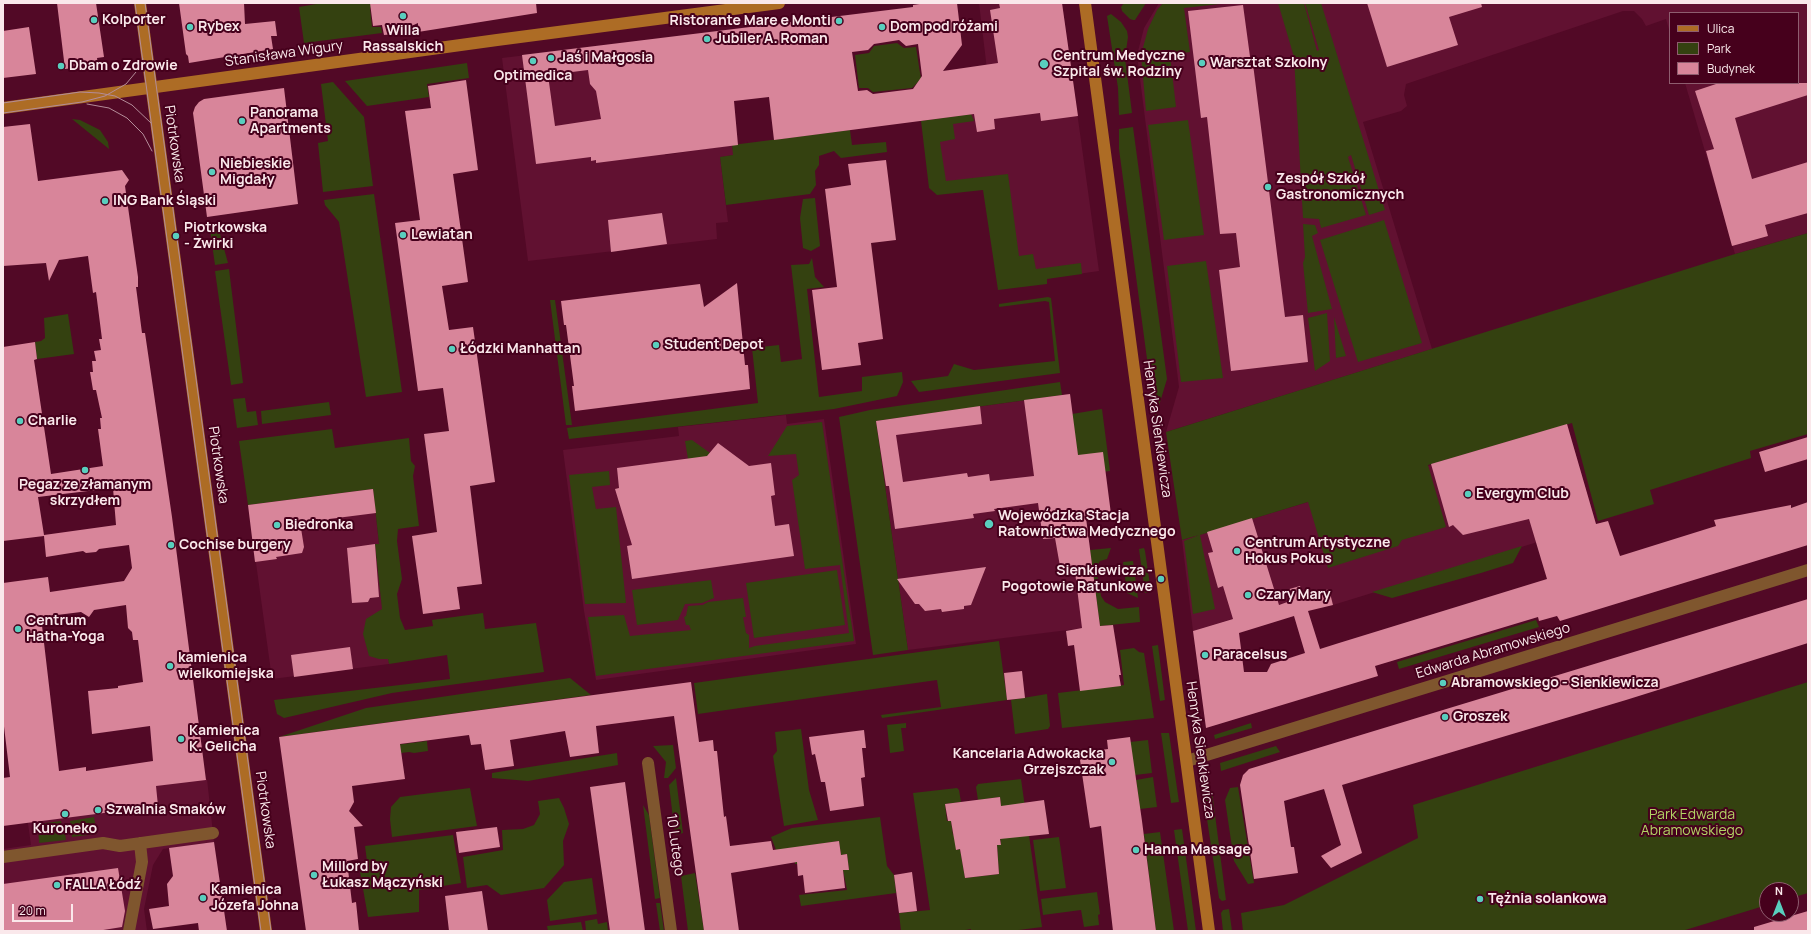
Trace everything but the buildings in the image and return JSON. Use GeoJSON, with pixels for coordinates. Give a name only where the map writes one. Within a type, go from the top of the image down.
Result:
{"type":"FeatureCollection","features":[{"type":"Feature","properties":{"kind":"street","name":"Piotrkowska"},"geometry":{"type":"LineString","coordinates":[[140,3],[266,931]]}},
{"type":"Feature","properties":{"kind":"street","name":"Stanisława Wigury"},"geometry":{"type":"LineString","coordinates":[[3,108],[778,3]]}},
{"type":"Feature","properties":{"kind":"street","name":"Henryka Sienkiewicza"},"geometry":{"type":"LineString","coordinates":[[1085,3],[1209,931]]}},
{"type":"Feature","properties":{"kind":"street","name":"Edwarda Abramowskiego"},"geometry":{"type":"LineString","coordinates":[[1187,761],[1808,570]]}},
{"type":"Feature","properties":{"kind":"street","name":"10 Lutego"},"geometry":{"type":"LineString","coordinates":[[648,763],[671,931]]}},
{"type":"Feature","properties":{"kind":"street"},"geometry":{"type":"LineString","coordinates":[[3,857],[103,843],[120,846],[213,833]]}},
{"type":"Feature","properties":{"kind":"street"},"geometry":{"type":"LineString","coordinates":[[129,931],[142,862],[140,843]]}},
{"type":"Feature","properties":{"kind":"shaded area"},"geometry":{"type":"Polygon","coordinates":[[[979,3],[1062,3],[1099,271],[1014,283],[1000,185],[937,192],[927,119],[992,111],[979,3]]]}},
{"type":"Feature","properties":{"kind":"shaded area","name":"Zespół Szkół Gastronomicznych"},"geometry":{"type":"Polygon","coordinates":[[[1159,3],[1808,3],[1808,233],[1735,254],[1685,84],[1799,84],[1799,12],[1669,12],[1669,30],[1666,19],[1646,26],[1642,19],[1634,11],[1623,11],[1406,84],[1404,95],[1407,106],[1401,111],[1363,122],[1432,349],[1166,432],[1179,387],[1137,55],[1144,28],[1159,3]]]}},
{"type":"Feature","properties":{"kind":"shaded area"},"geometry":{"type":"Polygon","coordinates":[[[652,40],[665,155],[732,145],[734,155],[720,157],[728,222],[716,223],[717,239],[528,261],[502,58],[652,40]]]}},
{"type":"Feature","properties":{"kind":"shaded area","name":"Wojewódzka Stacja Ratownictwa Medycznego"},"geometry":{"type":"Polygon","coordinates":[[[1070,394],[1100,626],[908,650],[876,421],[1070,394]]]}},
{"type":"Feature","properties":{"kind":"shaded area"},"geometry":{"type":"Polygon","coordinates":[[[786,415],[787,424],[824,419],[856,644],[596,680],[584,611],[563,450],[679,436],[678,427],[786,415]]]}},
{"type":"Feature","properties":{"kind":"shaded area"},"geometry":{"type":"Polygon","coordinates":[[[1567,424],[1596,524],[1333,605],[1329,589],[1193,631],[1182,540],[1567,424]]]}},
{"type":"Feature","properties":{"kind":"shaded area"},"geometry":{"type":"Polygon","coordinates":[[[373,489],[379,544],[375,545],[389,664],[272,679],[248,505],[373,489]]]}},
{"type":"Feature","properties":{"kind":"shaded area"},"geometry":{"type":"Polygon","coordinates":[[[207,779],[214,842],[163,849],[153,865],[144,909],[147,931],[3,931],[3,849],[31,845],[25,802],[207,779]]]}},
{"type":"Feature","properties":{"kind":"green space"},"geometry":{"type":"Polygon","coordinates":[[[322,3],[378,3],[378,6],[370,8],[372,27],[381,27],[382,33],[304,43],[299,7],[322,3]]]}},
{"type":"Feature","properties":{"kind":"green space"},"geometry":{"type":"Polygon","coordinates":[[[1124,3],[1146,3],[1135,20],[1133,20],[1122,11],[1121,7],[1124,3]]]}},
{"type":"Feature","properties":{"kind":"green space"},"geometry":{"type":"Polygon","coordinates":[[[1163,3],[1229,3],[1184,8],[1190,52],[1170,55],[1176,107],[1146,111],[1141,55],[1148,29],[1157,10],[1163,3]]]}},
{"type":"Feature","properties":{"kind":"green space"},"geometry":{"type":"Polygon","coordinates":[[[1278,3],[1304,3],[1317,51],[1319,50],[1305,3],[1321,3],[1385,210],[1369,215],[1351,155],[1348,157],[1366,215],[1321,228],[1319,219],[1303,218],[1294,57],[1278,3]]]}},
{"type":"Feature","properties":{"kind":"green space"},"geometry":{"type":"Polygon","coordinates":[[[1111,14],[1121,22],[1127,31],[1128,37],[1125,58],[1132,113],[1119,115],[1118,88],[1107,16],[1111,14]]]}},
{"type":"Feature","properties":{"kind":"green space"},"geometry":{"type":"Polygon","coordinates":[[[897,43],[904,48],[916,47],[921,79],[912,88],[873,92],[868,88],[859,88],[855,55],[869,53],[874,46],[897,43]]]}},
{"type":"Feature","properties":{"kind":"green space"},"geometry":{"type":"Polygon","coordinates":[[[467,63],[469,78],[427,84],[429,97],[367,106],[345,81],[467,63]]]}},
{"type":"Feature","properties":{"kind":"green space"},"geometry":{"type":"Polygon","coordinates":[[[333,82],[364,117],[373,186],[323,192],[318,143],[328,141],[321,84],[333,82]]]}},
{"type":"Feature","properties":{"kind":"green space"},"geometry":{"type":"Polygon","coordinates":[[[971,114],[974,121],[953,124],[955,139],[940,142],[946,181],[1008,174],[1019,256],[1033,254],[1036,269],[1081,263],[1082,274],[1047,279],[1047,284],[998,290],[983,190],[937,195],[929,188],[921,121],[971,114]]]}},
{"type":"Feature","properties":{"kind":"green space"},"geometry":{"type":"Polygon","coordinates":[[[72,119],[80,120],[100,130],[108,142],[109,149],[72,119]]]}},
{"type":"Feature","properties":{"kind":"green space"},"geometry":{"type":"Polygon","coordinates":[[[1188,120],[1204,235],[1164,240],[1148,125],[1188,120]]]}},
{"type":"Feature","properties":{"kind":"green space"},"geometry":{"type":"Polygon","coordinates":[[[1133,127],[1167,379],[1155,419],[1119,149],[1119,129],[1133,127]]]}},
{"type":"Feature","properties":{"kind":"green space"},"geometry":{"type":"Polygon","coordinates":[[[850,130],[852,145],[886,142],[887,152],[841,158],[834,151],[819,156],[819,165],[815,171],[816,185],[810,194],[726,205],[720,157],[733,155],[732,145],[850,130]]]}},
{"type":"Feature","properties":{"kind":"green space"},"geometry":{"type":"Polygon","coordinates":[[[374,194],[402,392],[366,397],[339,222],[325,205],[324,200],[374,194]]]}},
{"type":"Feature","properties":{"kind":"green space"},"geometry":{"type":"Polygon","coordinates":[[[815,198],[820,246],[811,251],[803,248],[800,218],[803,199],[815,198]]]}},
{"type":"Feature","properties":{"kind":"green space"},"geometry":{"type":"Polygon","coordinates":[[[1384,220],[1422,343],[1358,362],[1320,240],[1384,220]]]}},
{"type":"Feature","properties":{"kind":"green space"},"geometry":{"type":"Polygon","coordinates":[[[1303,224],[1315,225],[1318,233],[1312,236],[1332,309],[1308,313],[1303,263],[1305,257],[1303,224]]]}},
{"type":"Feature","properties":{"kind":"green space"},"geometry":{"type":"Polygon","coordinates":[[[210,230],[216,230],[220,234],[228,263],[215,265],[210,230]]]}},
{"type":"Feature","properties":{"kind":"green space"},"geometry":{"type":"Polygon","coordinates":[[[1808,233],[1808,434],[1750,451],[1751,458],[1650,490],[1654,504],[1598,521],[1572,423],[1428,465],[1446,527],[1402,540],[1398,546],[1328,568],[1308,502],[1200,535],[1215,609],[1193,614],[1184,541],[1199,535],[1182,540],[1166,432],[1735,254],[1808,233]]]}},
{"type":"Feature","properties":{"kind":"green space"},"geometry":{"type":"Polygon","coordinates":[[[812,258],[815,277],[824,287],[807,289],[819,397],[862,391],[862,377],[902,372],[903,382],[897,396],[834,409],[569,439],[567,428],[758,403],[752,348],[779,345],[781,362],[802,359],[791,265],[809,264],[812,258]]]}},
{"type":"Feature","properties":{"kind":"green space"},"geometry":{"type":"Polygon","coordinates":[[[1206,261],[1223,378],[1181,382],[1167,266],[1206,261]]]}},
{"type":"Feature","properties":{"kind":"green space"},"geometry":{"type":"Polygon","coordinates":[[[229,269],[243,383],[231,385],[215,271],[229,269]]]}},
{"type":"Feature","properties":{"kind":"green space"},"geometry":{"type":"Polygon","coordinates":[[[1048,297],[1051,298],[1060,373],[919,392],[911,381],[948,376],[954,364],[974,370],[1055,361],[1049,302],[1045,301],[999,307],[999,304],[1048,297]]]}},
{"type":"Feature","properties":{"kind":"green space"},"geometry":{"type":"Polygon","coordinates":[[[550,300],[555,300],[572,425],[566,425],[550,300]]]}},
{"type":"Feature","properties":{"kind":"green space"},"geometry":{"type":"Polygon","coordinates":[[[1327,313],[1330,361],[1315,371],[1308,318],[1327,313]]]}},
{"type":"Feature","properties":{"kind":"green space"},"geometry":{"type":"Polygon","coordinates":[[[68,314],[74,354],[37,359],[35,342],[41,341],[45,338],[44,318],[68,314]]]}},
{"type":"Feature","properties":{"kind":"green space"},"geometry":{"type":"Polygon","coordinates":[[[1334,317],[1346,356],[1336,358],[1334,317]]]}},
{"type":"Feature","properties":{"kind":"green space"},"geometry":{"type":"Polygon","coordinates":[[[1060,382],[1062,395],[876,421],[908,650],[873,655],[839,417],[870,410],[1060,382]]]}},
{"type":"Feature","properties":{"kind":"green space"},"geometry":{"type":"Polygon","coordinates":[[[245,398],[247,412],[256,411],[258,425],[237,428],[233,399],[245,398]]]}},
{"type":"Feature","properties":{"kind":"green space"},"geometry":{"type":"Polygon","coordinates":[[[329,402],[331,415],[262,424],[261,411],[329,402]]]}},
{"type":"Feature","properties":{"kind":"green space"},"geometry":{"type":"Polygon","coordinates":[[[1102,409],[1110,471],[1094,473],[1081,480],[1072,414],[1102,409]]]}},
{"type":"Feature","properties":{"kind":"green space"},"geometry":{"type":"Polygon","coordinates":[[[822,422],[854,641],[596,676],[588,617],[624,615],[630,636],[691,630],[689,625],[686,625],[684,617],[686,616],[688,606],[743,598],[746,617],[743,617],[746,633],[749,635],[749,648],[849,633],[840,565],[805,569],[792,480],[799,475],[796,454],[768,456],[787,426],[822,422]]]}},
{"type":"Feature","properties":{"kind":"green space"},"geometry":{"type":"Polygon","coordinates":[[[332,429],[335,448],[409,438],[411,461],[415,466],[413,476],[419,526],[398,529],[397,541],[402,579],[397,594],[400,618],[405,630],[433,626],[432,620],[483,613],[485,629],[536,623],[544,672],[392,693],[284,718],[277,714],[274,700],[450,679],[447,655],[389,664],[388,659],[379,659],[369,656],[363,634],[366,619],[382,609],[375,544],[379,544],[373,489],[248,505],[239,441],[332,429]]]}},
{"type":"Feature","properties":{"kind":"green space"},"geometry":{"type":"Polygon","coordinates":[[[692,440],[710,453],[691,477],[685,441],[692,440]]]}},
{"type":"Feature","properties":{"kind":"green space"},"geometry":{"type":"Polygon","coordinates":[[[609,471],[610,485],[592,487],[596,509],[616,507],[626,603],[585,604],[569,475],[609,471]]]}},
{"type":"Feature","properties":{"kind":"green space"},"geometry":{"type":"Polygon","coordinates":[[[1522,546],[1513,563],[1481,573],[1392,598],[1372,592],[1522,546]]]}},
{"type":"Feature","properties":{"kind":"green space"},"geometry":{"type":"Polygon","coordinates":[[[1111,548],[1107,559],[1100,561],[1096,568],[1101,596],[1105,602],[1118,609],[1139,607],[1140,622],[1100,626],[1090,550],[1111,548]]]}},
{"type":"Feature","properties":{"kind":"green space"},"geometry":{"type":"Polygon","coordinates":[[[1144,548],[1151,592],[1145,593],[1139,549],[1144,548]]]}},
{"type":"Feature","properties":{"kind":"green space"},"geometry":{"type":"Polygon","coordinates":[[[1133,561],[1138,598],[1127,593],[1123,562],[1133,561]]]}},
{"type":"Feature","properties":{"kind":"green space"},"geometry":{"type":"Polygon","coordinates":[[[837,570],[845,625],[754,638],[746,583],[837,570]]]}},
{"type":"Feature","properties":{"kind":"green space"},"geometry":{"type":"Polygon","coordinates":[[[711,580],[714,598],[702,603],[685,604],[678,620],[637,625],[632,590],[711,580]]]}},
{"type":"Feature","properties":{"kind":"green space"},"geometry":{"type":"Polygon","coordinates":[[[1536,620],[1539,627],[1399,669],[1397,662],[1536,620]]]}},
{"type":"Feature","properties":{"kind":"green space"},"geometry":{"type":"Polygon","coordinates":[[[999,641],[1007,700],[882,718],[881,715],[941,707],[937,680],[698,714],[694,683],[999,641]]]}},
{"type":"Feature","properties":{"kind":"green space"},"geometry":{"type":"Polygon","coordinates":[[[1158,645],[1165,700],[1160,701],[1152,646],[1158,645]]]}},
{"type":"Feature","properties":{"kind":"green space"},"geometry":{"type":"Polygon","coordinates":[[[1134,648],[1139,652],[1144,653],[1154,718],[1062,728],[1058,693],[1124,685],[1120,650],[1134,648]]]}},
{"type":"Feature","properties":{"kind":"green space"},"geometry":{"type":"Polygon","coordinates":[[[570,678],[591,695],[279,737],[366,708],[570,678]]]}},
{"type":"Feature","properties":{"kind":"green space","name":"Park Edwarda Abramowskiego"},"geometry":{"type":"Polygon","coordinates":[[[1808,682],[1808,893],[1799,896],[1799,882],[1759,882],[1759,907],[1682,931],[1243,931],[1241,913],[1284,905],[1418,838],[1413,805],[1808,682]]]}},
{"type":"Feature","properties":{"kind":"green space"},"geometry":{"type":"Polygon","coordinates":[[[1047,694],[1050,726],[1048,729],[1015,734],[1011,700],[1047,694]]]}},
{"type":"Feature","properties":{"kind":"green space"},"geometry":{"type":"Polygon","coordinates":[[[906,723],[906,728],[901,728],[904,751],[890,753],[887,725],[906,723]]]}},
{"type":"Feature","properties":{"kind":"green space"},"geometry":{"type":"Polygon","coordinates":[[[1251,723],[1252,728],[1215,739],[1214,735],[1251,723]]]}},
{"type":"Feature","properties":{"kind":"green space"},"geometry":{"type":"Polygon","coordinates":[[[801,729],[809,790],[818,820],[784,826],[773,756],[777,751],[775,732],[801,729]]]}},
{"type":"Feature","properties":{"kind":"green space"},"geometry":{"type":"Polygon","coordinates":[[[1161,733],[1169,733],[1179,802],[1171,803],[1161,733]]]}},
{"type":"Feature","properties":{"kind":"green space"},"geometry":{"type":"Polygon","coordinates":[[[1148,740],[1152,773],[1135,775],[1130,742],[1148,740]]]}},
{"type":"Feature","properties":{"kind":"green space"},"geometry":{"type":"Polygon","coordinates":[[[427,741],[428,751],[414,753],[409,752],[369,757],[365,749],[427,741]]]}},
{"type":"Feature","properties":{"kind":"green space"},"geometry":{"type":"Polygon","coordinates":[[[673,745],[676,768],[668,778],[664,778],[666,762],[653,746],[673,745]]]}},
{"type":"Feature","properties":{"kind":"green space"},"geometry":{"type":"Polygon","coordinates":[[[1276,746],[1280,752],[1221,771],[1220,763],[1276,746]]]}},
{"type":"Feature","properties":{"kind":"green space"},"geometry":{"type":"Polygon","coordinates":[[[617,753],[618,765],[528,781],[492,778],[492,773],[617,753]]]}},
{"type":"Feature","properties":{"kind":"green space"},"geometry":{"type":"Polygon","coordinates":[[[1153,777],[1157,807],[1140,809],[1136,780],[1153,777]]]}},
{"type":"Feature","properties":{"kind":"green space"},"geometry":{"type":"Polygon","coordinates":[[[676,778],[683,833],[675,835],[669,785],[676,778]]]}},
{"type":"Feature","properties":{"kind":"green space"},"geometry":{"type":"Polygon","coordinates":[[[1021,779],[1042,927],[1011,931],[971,931],[971,929],[960,931],[901,931],[899,913],[930,910],[913,793],[957,788],[959,790],[961,802],[945,804],[947,821],[951,821],[957,850],[960,849],[965,878],[999,874],[997,845],[1001,844],[999,830],[1002,814],[1000,797],[978,800],[976,787],[978,784],[1021,779]]]}},
{"type":"Feature","properties":{"kind":"green space"},"geometry":{"type":"Polygon","coordinates":[[[1238,787],[1254,883],[1248,884],[1234,861],[1225,800],[1230,788],[1238,787]]]}},
{"type":"Feature","properties":{"kind":"green space"},"geometry":{"type":"Polygon","coordinates":[[[470,788],[477,826],[392,837],[390,819],[391,807],[400,797],[470,788]]]}},
{"type":"Feature","properties":{"kind":"green space"},"geometry":{"type":"Polygon","coordinates":[[[1212,791],[1226,900],[1222,901],[1219,898],[1203,793],[1212,791]]]}},
{"type":"Feature","properties":{"kind":"green space"},"geometry":{"type":"Polygon","coordinates":[[[559,798],[569,824],[563,841],[564,865],[544,888],[501,895],[487,885],[467,888],[463,857],[503,850],[502,830],[523,829],[534,825],[540,814],[538,801],[559,798]]]}},
{"type":"Feature","properties":{"kind":"green space"},"geometry":{"type":"Polygon","coordinates":[[[643,805],[649,815],[660,898],[655,899],[643,805]]]}},
{"type":"Feature","properties":{"kind":"green space"},"geometry":{"type":"Polygon","coordinates":[[[94,817],[97,834],[72,837],[70,821],[94,817]]]}},
{"type":"Feature","properties":{"kind":"green space"},"geometry":{"type":"Polygon","coordinates":[[[880,817],[887,866],[894,875],[896,893],[801,906],[799,895],[847,890],[843,870],[849,870],[847,854],[841,855],[839,841],[799,847],[801,864],[795,864],[793,848],[776,850],[771,837],[792,828],[880,817]]]}},
{"type":"Feature","properties":{"kind":"green space"},"geometry":{"type":"Polygon","coordinates":[[[61,821],[62,826],[64,825],[66,840],[39,843],[38,824],[61,821]]]}},
{"type":"Feature","properties":{"kind":"green space"},"geometry":{"type":"Polygon","coordinates":[[[1182,829],[1196,931],[1188,931],[1174,830],[1182,829]]]}},
{"type":"Feature","properties":{"kind":"green space"},"geometry":{"type":"Polygon","coordinates":[[[1160,832],[1174,931],[1156,931],[1144,834],[1160,832]]]}},
{"type":"Feature","properties":{"kind":"green space"},"geometry":{"type":"Polygon","coordinates":[[[453,835],[461,883],[419,890],[419,912],[368,917],[360,872],[365,867],[367,861],[365,846],[453,835]]]}},
{"type":"Feature","properties":{"kind":"green space"},"geometry":{"type":"Polygon","coordinates":[[[1059,837],[1066,888],[1040,891],[1033,840],[1059,837]]]}},
{"type":"Feature","properties":{"kind":"green space"},"geometry":{"type":"Polygon","coordinates":[[[695,873],[704,931],[688,931],[681,876],[695,873]]]}},
{"type":"Feature","properties":{"kind":"green space"},"geometry":{"type":"Polygon","coordinates":[[[592,878],[597,914],[550,921],[547,900],[564,882],[592,878]]]}},
{"type":"Feature","properties":{"kind":"green space"},"geometry":{"type":"Polygon","coordinates":[[[1097,892],[1100,914],[1098,915],[1099,925],[1084,927],[1081,910],[1043,915],[1041,899],[1097,892]]]}},
{"type":"Feature","properties":{"kind":"green space"},"geometry":{"type":"Polygon","coordinates":[[[656,903],[660,903],[664,931],[660,931],[656,903]]]}},
{"type":"Feature","properties":{"kind":"green space"},"geometry":{"type":"Polygon","coordinates":[[[1229,909],[1232,931],[1223,931],[1221,913],[1223,910],[1229,909]]]}},
{"type":"Feature","properties":{"kind":"green space"},"geometry":{"type":"Polygon","coordinates":[[[597,919],[598,924],[607,922],[608,931],[586,931],[585,921],[597,919]]]}},
{"type":"Feature","properties":{"kind":"green space"},"geometry":{"type":"Polygon","coordinates":[[[581,922],[583,931],[548,931],[547,926],[581,922]]]}},
{"type":"Feature","properties":{"kind":"tram line"},"geometry":{"type":"LineString","coordinates":[[135,3],[261,931]]}},
{"type":"Feature","properties":{"kind":"tram line"},"geometry":{"type":"LineString","coordinates":[[145,3],[271,931]]}},
{"type":"Feature","properties":{"kind":"tram line"},"geometry":{"type":"LineString","coordinates":[[3,113],[82,102],[105,96],[126,84],[136,72],[143,59]]}},
{"type":"Feature","properties":{"kind":"tram line"},"geometry":{"type":"LineString","coordinates":[[3,103],[80,92],[99,93],[115,96],[132,105],[151,123]]}},
{"type":"Feature","properties":{"kind":"tram line"},"geometry":{"type":"LineString","coordinates":[[87,104],[109,108],[127,118],[143,134],[152,151]]}},
{"type":"Feature","properties":{"kind":"place","name":"Willa Rassalskich"},"geometry":{"type":"Point","coordinates":[403,16]}},
{"type":"Feature","properties":{"kind":"place","name":"Kolporter"},"geometry":{"type":"Point","coordinates":[94,20]}},
{"type":"Feature","properties":{"kind":"place","name":"Ristorante Mare e Monti"},"geometry":{"type":"Point","coordinates":[839,21]}},
{"type":"Feature","properties":{"kind":"place","name":"Rybex"},"geometry":{"type":"Point","coordinates":[190,27]}},
{"type":"Feature","properties":{"kind":"place","name":"Dom pod różami"},"geometry":{"type":"Point","coordinates":[882,27]}},
{"type":"Feature","properties":{"kind":"place","name":"Jubiler A. Roman"},"geometry":{"type":"Point","coordinates":[707,39]}},
{"type":"Feature","properties":{"kind":"place","name":"Jaś i Małgosia"},"geometry":{"type":"Point","coordinates":[551,58]}},
{"type":"Feature","properties":{"kind":"place","name":"Optimedica"},"geometry":{"type":"Point","coordinates":[533,61]}},
{"type":"Feature","properties":{"kind":"place","name":"Warsztat Szkolny"},"geometry":{"type":"Point","coordinates":[1202,63]}},
{"type":"Feature","properties":{"kind":"place","name":"Centrum Medyczne Szpital św. Rodziny"},"geometry":{"type":"Point","coordinates":[1044,64]}},
{"type":"Feature","properties":{"kind":"place","name":"Dbam o Zdrowie"},"geometry":{"type":"Point","coordinates":[61,66]}},
{"type":"Feature","properties":{"kind":"place","name":"Panorama Apartments"},"geometry":{"type":"Point","coordinates":[242,121]}},
{"type":"Feature","properties":{"kind":"place","name":"Niebieskie Migdały"},"geometry":{"type":"Point","coordinates":[212,172]}},
{"type":"Feature","properties":{"kind":"place","name":"Zespół Szkół Gastronomicznych"},"geometry":{"type":"Point","coordinates":[1268,187]}},
{"type":"Feature","properties":{"kind":"place","name":"ING Bank Śląski"},"geometry":{"type":"Point","coordinates":[105,201]}},
{"type":"Feature","properties":{"kind":"place","name":"Lewiatan"},"geometry":{"type":"Point","coordinates":[403,235]}},
{"type":"Feature","properties":{"kind":"place","name":"Piotrkowska - Żwirki"},"geometry":{"type":"Point","coordinates":[176,236]}},
{"type":"Feature","properties":{"kind":"place","name":"Student Depot"},"geometry":{"type":"Point","coordinates":[656,345]}},
{"type":"Feature","properties":{"kind":"place","name":"Łódzki Manhattan"},"geometry":{"type":"Point","coordinates":[452,349]}},
{"type":"Feature","properties":{"kind":"place","name":"Charlie"},"geometry":{"type":"Point","coordinates":[20,421]}},
{"type":"Feature","properties":{"kind":"place","name":"Pegaz ze złamanym skrzydłem"},"geometry":{"type":"Point","coordinates":[85,470]}},
{"type":"Feature","properties":{"kind":"place","name":"Evergym Club"},"geometry":{"type":"Point","coordinates":[1468,494]}},
{"type":"Feature","properties":{"kind":"place","name":"Wojewódzka Stacja Ratownictwa Medycznego"},"geometry":{"type":"Point","coordinates":[989,524]}},
{"type":"Feature","properties":{"kind":"place","name":"Biedronka"},"geometry":{"type":"Point","coordinates":[277,525]}},
{"type":"Feature","properties":{"kind":"place","name":"Cochise burgery"},"geometry":{"type":"Point","coordinates":[171,545]}},
{"type":"Feature","properties":{"kind":"place","name":"Centrum Artystyczne Hokus Pokus"},"geometry":{"type":"Point","coordinates":[1237,551]}},
{"type":"Feature","properties":{"kind":"place","name":"Sienkiewicza - Pogotowie Ratunkowe"},"geometry":{"type":"Point","coordinates":[1161,579]}},
{"type":"Feature","properties":{"kind":"place","name":"Czary Mary"},"geometry":{"type":"Point","coordinates":[1248,595]}},
{"type":"Feature","properties":{"kind":"place","name":"Centrum Hatha-Yoga"},"geometry":{"type":"Point","coordinates":[18,629]}},
{"type":"Feature","properties":{"kind":"place","name":"Paracelsus"},"geometry":{"type":"Point","coordinates":[1205,655]}},
{"type":"Feature","properties":{"kind":"place","name":"kamienica wielkomiejska"},"geometry":{"type":"Point","coordinates":[170,666]}},
{"type":"Feature","properties":{"kind":"place","name":"Abramowskiego - Sienkiewicza"},"geometry":{"type":"Point","coordinates":[1443,683]}},
{"type":"Feature","properties":{"kind":"place","name":"Groszek"},"geometry":{"type":"Point","coordinates":[1445,717]}},
{"type":"Feature","properties":{"kind":"place","name":"Kamienica K. Gelicha"},"geometry":{"type":"Point","coordinates":[181,739]}},
{"type":"Feature","properties":{"kind":"place","name":"Kancelaria Adwokacka Grzejszczak"},"geometry":{"type":"Point","coordinates":[1112,762]}},
{"type":"Feature","properties":{"kind":"place","name":"Szwalnia Smaków"},"geometry":{"type":"Point","coordinates":[98,810]}},
{"type":"Feature","properties":{"kind":"place","name":"Kuroneko"},"geometry":{"type":"Point","coordinates":[65,814]}},
{"type":"Feature","properties":{"kind":"place","name":"Hanna Massage"},"geometry":{"type":"Point","coordinates":[1136,850]}},
{"type":"Feature","properties":{"kind":"place","name":"Millord by Łukasz Mączyński"},"geometry":{"type":"Point","coordinates":[314,875]}},
{"type":"Feature","properties":{"kind":"place","name":"FALLA Łódź"},"geometry":{"type":"Point","coordinates":[57,885]}},
{"type":"Feature","properties":{"kind":"place","name":"Kamienica Józefa Johna"},"geometry":{"type":"Point","coordinates":[203,898]}},
{"type":"Feature","properties":{"kind":"place","name":"Tężnia solankowa"},"geometry":{"type":"Point","coordinates":[1480,899]}}]}
